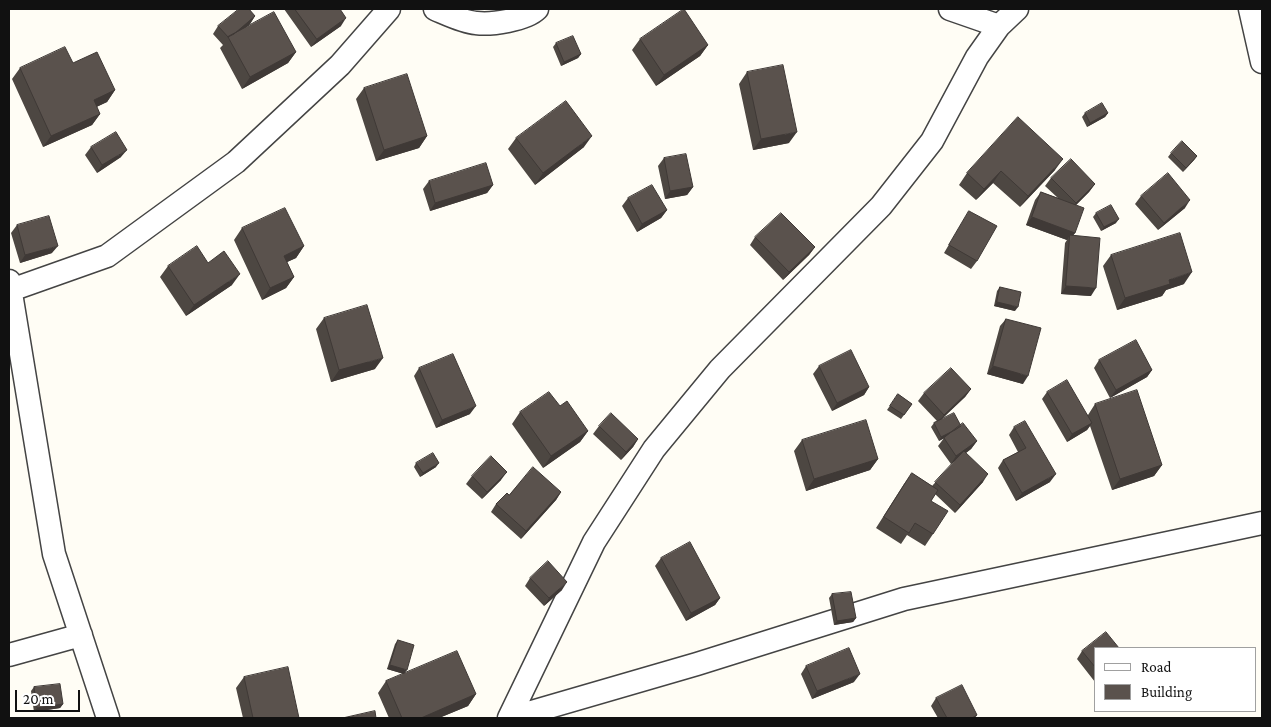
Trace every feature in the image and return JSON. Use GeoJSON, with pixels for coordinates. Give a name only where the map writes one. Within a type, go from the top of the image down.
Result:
{"type":"FeatureCollection","features":[{"type":"Feature","properties":{"kind":"street"},"geometry":{"type":"LineString","coordinates":[[108,718],[54,554],[10,286],[107,256],[236,162],[340,65],[389,9]]}},
{"type":"Feature","properties":{"kind":"street"},"geometry":{"type":"LineString","coordinates":[[435,9],[476,23],[506,22],[533,12],[536,9]]}},
{"type":"Feature","properties":{"kind":"street"},"geometry":{"type":"LineString","coordinates":[[950,9],[999,26]]}},
{"type":"Feature","properties":{"kind":"street"},"geometry":{"type":"LineString","coordinates":[[510,718],[594,542],[654,449],[720,369],[881,206],[932,141],[977,57],[999,26],[1018,9]]}},
{"type":"Feature","properties":{"kind":"street"},"geometry":{"type":"LineString","coordinates":[[1250,9],[1262,62]]}},
{"type":"Feature","properties":{"kind":"street"},"geometry":{"type":"LineString","coordinates":[[510,718],[697,664],[904,599],[1262,523]]}},
{"type":"Feature","properties":{"kind":"street"},"geometry":{"type":"LineString","coordinates":[[9,656],[81,635]]}},
{"type":"Feature","properties":{"kind":"building"},"geometry":{"type":"Polygon","coordinates":[[[239,9],[249,9],[255,16],[228,37],[218,26],[239,9]]]}},
{"type":"Feature","properties":{"kind":"building"},"geometry":{"type":"Polygon","coordinates":[[[295,9],[340,9],[346,18],[317,39],[295,9]]]}},
{"type":"Feature","properties":{"kind":"building"},"geometry":{"type":"Polygon","coordinates":[[[684,9],[708,45],[664,75],[640,39],[684,9]]]}},
{"type":"Feature","properties":{"kind":"building"},"geometry":{"type":"Polygon","coordinates":[[[274,12],[296,52],[250,77],[228,37],[274,12]]]}},
{"type":"Feature","properties":{"kind":"building"},"geometry":{"type":"Polygon","coordinates":[[[573,36],[581,54],[564,62],[556,43],[573,36]]]}},
{"type":"Feature","properties":{"kind":"building"},"geometry":{"type":"Polygon","coordinates":[[[65,47],[73,63],[97,52],[115,90],[94,100],[100,114],[51,136],[20,68],[65,47]]]}},
{"type":"Feature","properties":{"kind":"building"},"geometry":{"type":"Polygon","coordinates":[[[783,65],[797,132],[761,139],[747,72],[783,65]]]}},
{"type":"Feature","properties":{"kind":"building"},"geometry":{"type":"Polygon","coordinates":[[[407,74],[427,136],[384,150],[364,88],[407,74]]]}},
{"type":"Feature","properties":{"kind":"building"},"geometry":{"type":"Polygon","coordinates":[[[566,101],[592,136],[543,173],[516,138],[566,101]]]}},
{"type":"Feature","properties":{"kind":"building"},"geometry":{"type":"Polygon","coordinates":[[[1102,103],[1108,113],[1090,123],[1085,113],[1102,103]]]}},
{"type":"Feature","properties":{"kind":"building"},"geometry":{"type":"Polygon","coordinates":[[[1018,117],[1063,159],[1028,196],[1001,171],[984,189],[967,173],[1018,117]]]}},
{"type":"Feature","properties":{"kind":"building"},"geometry":{"type":"Polygon","coordinates":[[[116,132],[127,150],[102,165],[91,147],[116,132]]]}},
{"type":"Feature","properties":{"kind":"building"},"geometry":{"type":"Polygon","coordinates":[[[1182,141],[1197,156],[1186,168],[1171,153],[1182,141]]]}},
{"type":"Feature","properties":{"kind":"building"},"geometry":{"type":"Polygon","coordinates":[[[686,154],[693,187],[670,191],[664,158],[686,154]]]}},
{"type":"Feature","properties":{"kind":"building"},"geometry":{"type":"Polygon","coordinates":[[[1071,159],[1095,184],[1076,203],[1051,178],[1071,159]]]}},
{"type":"Feature","properties":{"kind":"building"},"geometry":{"type":"Polygon","coordinates":[[[486,163],[493,185],[435,203],[429,181],[486,163]]]}},
{"type":"Feature","properties":{"kind":"building"},"geometry":{"type":"Polygon","coordinates":[[[1168,173],[1190,200],[1164,223],[1141,196],[1168,173]]]}},
{"type":"Feature","properties":{"kind":"building"},"geometry":{"type":"Polygon","coordinates":[[[652,185],[667,210],[642,224],[628,198],[652,185]]]}},
{"type":"Feature","properties":{"kind":"building"},"geometry":{"type":"Polygon","coordinates":[[[1041,192],[1084,208],[1075,233],[1032,217],[1041,192]]]}},
{"type":"Feature","properties":{"kind":"building"},"geometry":{"type":"Polygon","coordinates":[[[1111,205],[1119,219],[1104,227],[1096,213],[1111,205]]]}},
{"type":"Feature","properties":{"kind":"building"},"geometry":{"type":"Polygon","coordinates":[[[285,208],[304,246],[284,256],[294,277],[270,288],[242,228],[285,208]]]}},
{"type":"Feature","properties":{"kind":"building"},"geometry":{"type":"Polygon","coordinates":[[[969,211],[997,226],[977,261],[949,245],[969,211]]]}},
{"type":"Feature","properties":{"kind":"building"},"geometry":{"type":"Polygon","coordinates":[[[781,213],[815,247],[789,272],[755,237],[781,213]]]}},
{"type":"Feature","properties":{"kind":"building"},"geometry":{"type":"Polygon","coordinates":[[[49,216],[58,246],[25,255],[17,225],[49,216]]]}},
{"type":"Feature","properties":{"kind":"building"},"geometry":{"type":"Polygon","coordinates":[[[1180,233],[1192,272],[1169,280],[1170,284],[1125,298],[1111,255],[1180,233]]]}},
{"type":"Feature","properties":{"kind":"building"},"geometry":{"type":"Polygon","coordinates":[[[1070,235],[1100,238],[1096,288],[1066,286],[1070,235]]]}},
{"type":"Feature","properties":{"kind":"building"},"geometry":{"type":"Polygon","coordinates":[[[197,246],[208,263],[224,251],[240,274],[194,305],[168,266],[197,246]]]}},
{"type":"Feature","properties":{"kind":"building"},"geometry":{"type":"Polygon","coordinates":[[[1000,287],[1021,292],[1018,307],[997,302],[1000,287]]]}},
{"type":"Feature","properties":{"kind":"building"},"geometry":{"type":"Polygon","coordinates":[[[367,305],[383,358],[339,370],[324,318],[367,305]]]}},
{"type":"Feature","properties":{"kind":"building"},"geometry":{"type":"Polygon","coordinates":[[[1006,319],[1041,328],[1028,376],[993,366],[1006,319]]]}},
{"type":"Feature","properties":{"kind":"building"},"geometry":{"type":"Polygon","coordinates":[[[1136,340],[1152,370],[1116,390],[1099,360],[1136,340]]]}},
{"type":"Feature","properties":{"kind":"building"},"geometry":{"type":"Polygon","coordinates":[[[851,350],[869,387],[837,403],[819,366],[851,350]]]}},
{"type":"Feature","properties":{"kind":"building"},"geometry":{"type":"Polygon","coordinates":[[[453,354],[476,406],[442,420],[419,368],[453,354]]]}},
{"type":"Feature","properties":{"kind":"building"},"geometry":{"type":"Polygon","coordinates":[[[951,368],[971,389],[944,415],[924,393],[951,368]]]}},
{"type":"Feature","properties":{"kind":"building"},"geometry":{"type":"Polygon","coordinates":[[[1067,380],[1092,423],[1072,434],[1047,392],[1067,380]]]}},
{"type":"Feature","properties":{"kind":"building"},"geometry":{"type":"Polygon","coordinates":[[[1137,390],[1162,465],[1120,479],[1095,404],[1137,390]]]}},
{"type":"Feature","properties":{"kind":"building"},"geometry":{"type":"Polygon","coordinates":[[[549,392],[560,406],[567,401],[588,431],[551,456],[520,412],[549,392]]]}},
{"type":"Feature","properties":{"kind":"building"},"geometry":{"type":"Polygon","coordinates":[[[898,394],[912,404],[904,415],[890,406],[898,394]]]}},
{"type":"Feature","properties":{"kind":"building"},"geometry":{"type":"Polygon","coordinates":[[[611,413],[638,439],[626,452],[599,426],[611,413]]]}},
{"type":"Feature","properties":{"kind":"building"},"geometry":{"type":"Polygon","coordinates":[[[954,413],[961,426],[941,437],[934,423],[954,413]]]}},
{"type":"Feature","properties":{"kind":"building"},"geometry":{"type":"Polygon","coordinates":[[[866,420],[878,459],[814,479],[802,440],[866,420]]]}},
{"type":"Feature","properties":{"kind":"building"},"geometry":{"type":"Polygon","coordinates":[[[1025,421],[1056,474],[1022,493],[1003,460],[1026,448],[1014,427],[1025,421]]]}},
{"type":"Feature","properties":{"kind":"building"},"geometry":{"type":"Polygon","coordinates":[[[963,423],[977,441],[956,456],[944,438],[963,423]]]}},
{"type":"Feature","properties":{"kind":"building"},"geometry":{"type":"Polygon","coordinates":[[[964,451],[988,474],[960,505],[935,482],[964,451]]]}},
{"type":"Feature","properties":{"kind":"building"},"geometry":{"type":"Polygon","coordinates":[[[433,453],[439,463],[423,473],[416,463],[433,453]]]}},
{"type":"Feature","properties":{"kind":"building"},"geometry":{"type":"Polygon","coordinates":[[[491,456],[507,472],[487,492],[472,476],[491,456]]]}},
{"type":"Feature","properties":{"kind":"building"},"geometry":{"type":"Polygon","coordinates":[[[533,467],[561,492],[526,531],[496,504],[507,493],[509,495],[533,467]]]}},
{"type":"Feature","properties":{"kind":"building"},"geometry":{"type":"Polygon","coordinates":[[[912,473],[938,490],[931,501],[948,511],[933,534],[915,523],[909,533],[884,517],[912,473]]]}},
{"type":"Feature","properties":{"kind":"building"},"geometry":{"type":"Polygon","coordinates":[[[690,542],[720,598],[691,613],[661,558],[690,542]]]}},
{"type":"Feature","properties":{"kind":"building"},"geometry":{"type":"Polygon","coordinates":[[[548,561],[567,582],[549,598],[530,578],[548,561]]]}},
{"type":"Feature","properties":{"kind":"building"},"geometry":{"type":"Polygon","coordinates":[[[851,592],[856,618],[837,621],[832,594],[851,592]]]}},
{"type":"Feature","properties":{"kind":"building"},"geometry":{"type":"Polygon","coordinates":[[[1106,632],[1118,647],[1094,647],[1094,666],[1082,651],[1106,632]]]}},
{"type":"Feature","properties":{"kind":"building"},"geometry":{"type":"Polygon","coordinates":[[[398,640],[414,645],[407,670],[390,665],[398,640]]]}},
{"type":"Feature","properties":{"kind":"building"},"geometry":{"type":"Polygon","coordinates":[[[849,648],[860,674],[817,691],[806,666],[849,648]]]}},
{"type":"Feature","properties":{"kind":"building"},"geometry":{"type":"Polygon","coordinates":[[[457,651],[476,694],[421,718],[402,718],[386,681],[457,651]]]}},
{"type":"Feature","properties":{"kind":"building"},"geometry":{"type":"Polygon","coordinates":[[[288,667],[299,718],[253,718],[244,677],[288,667]]]}},
{"type":"Feature","properties":{"kind":"building"},"geometry":{"type":"Polygon","coordinates":[[[60,684],[63,704],[37,708],[34,687],[60,684]]]}},
{"type":"Feature","properties":{"kind":"building"},"geometry":{"type":"Polygon","coordinates":[[[962,685],[977,715],[972,718],[947,718],[936,698],[962,685]]]}},
{"type":"Feature","properties":{"kind":"building"},"geometry":{"type":"Polygon","coordinates":[[[375,711],[376,718],[343,718],[375,711]]]}}]}
